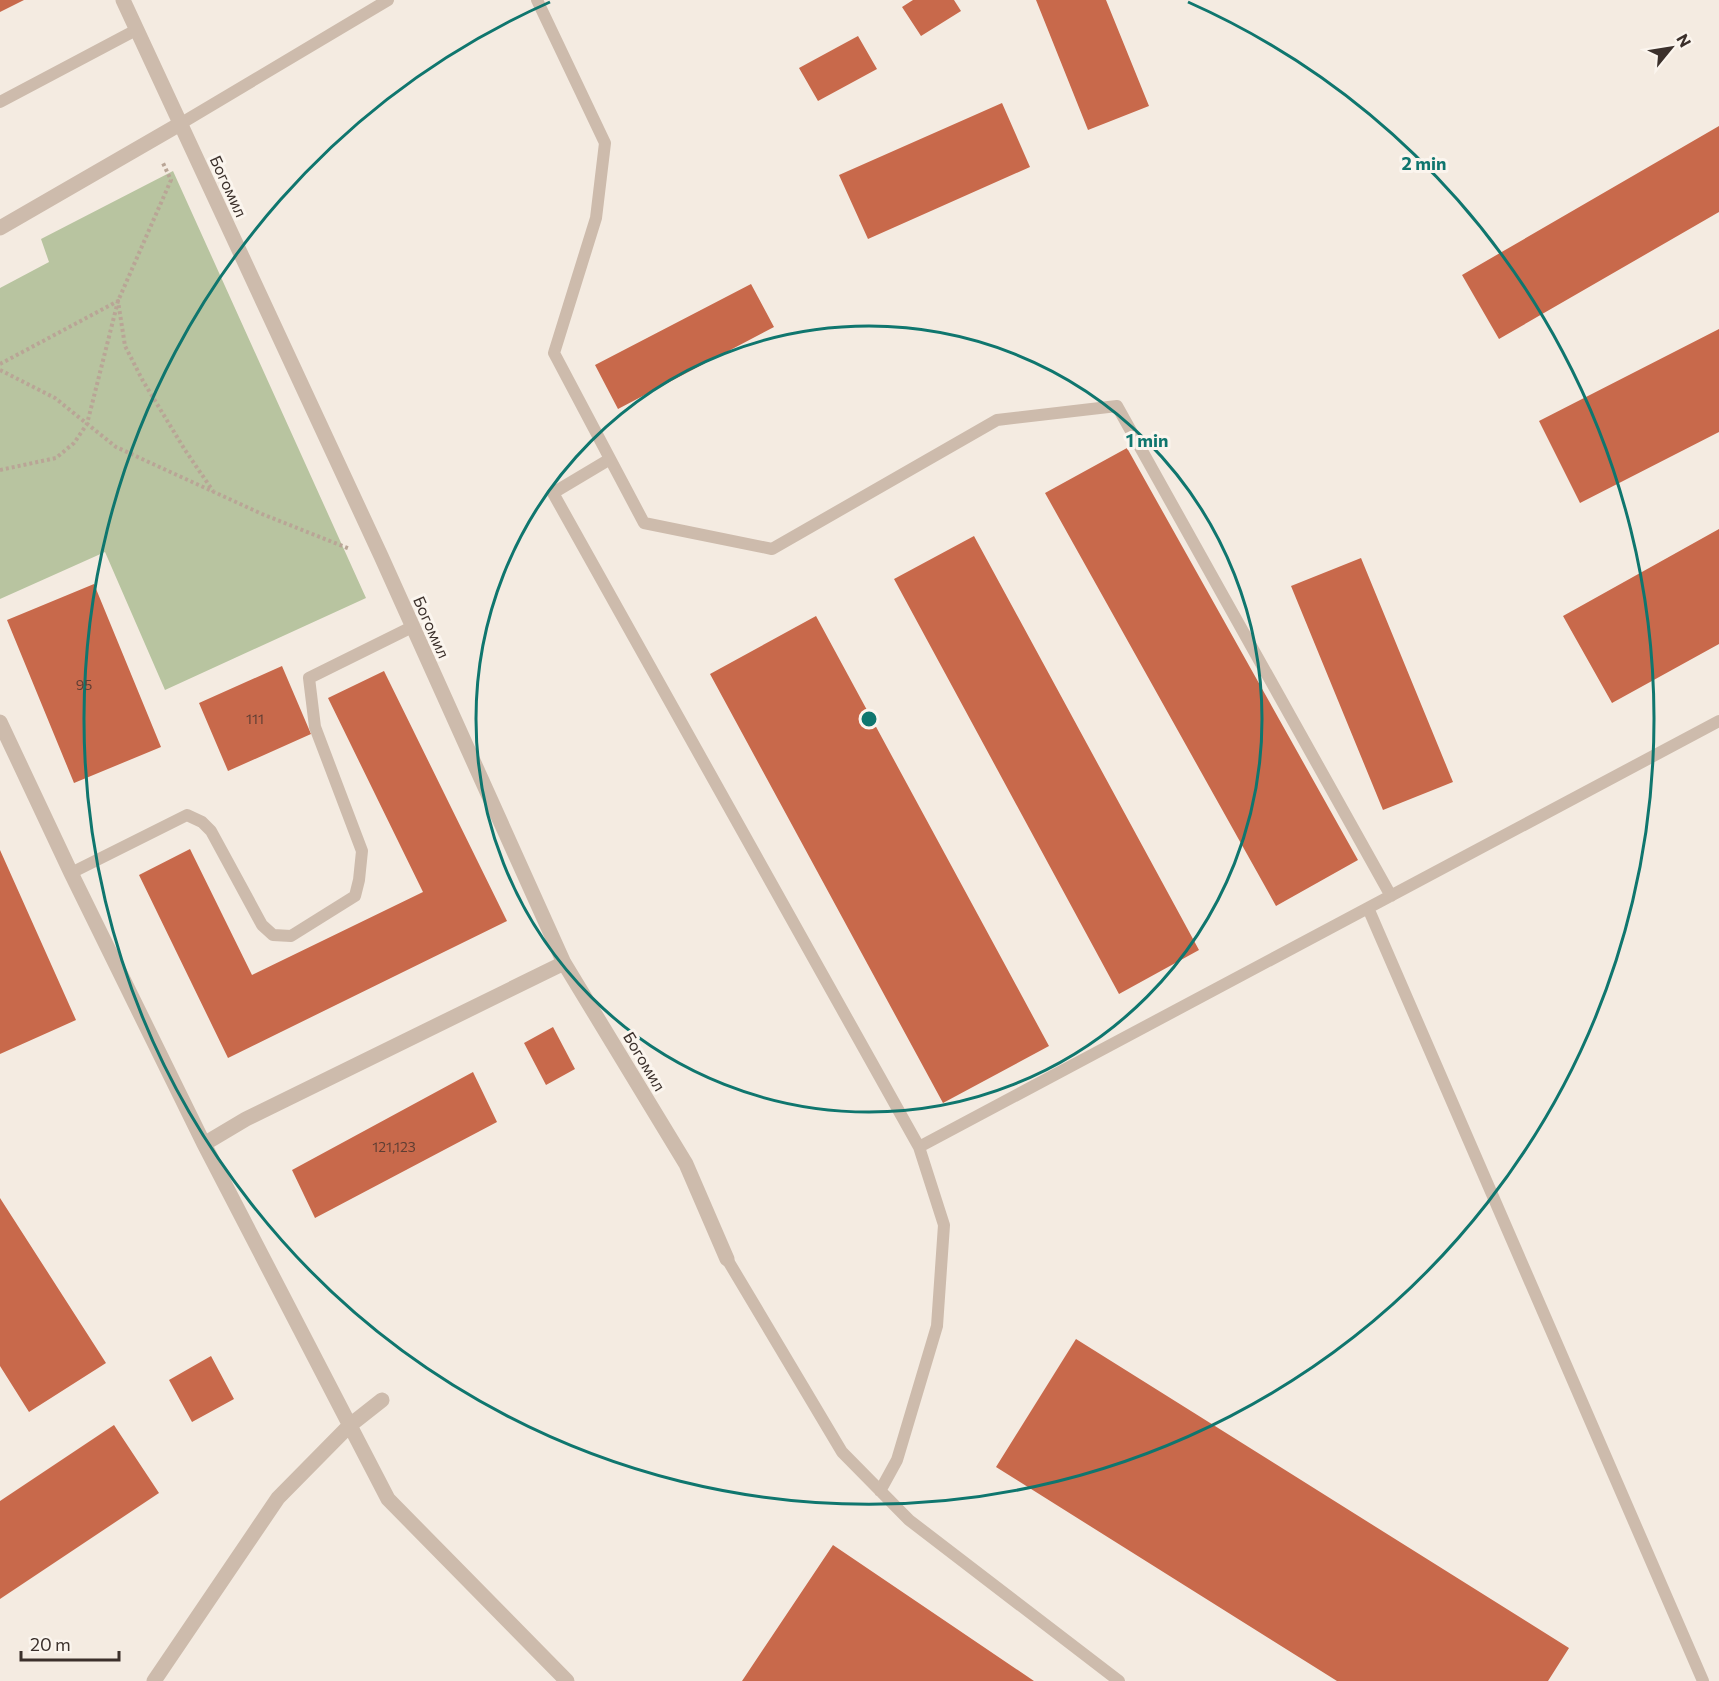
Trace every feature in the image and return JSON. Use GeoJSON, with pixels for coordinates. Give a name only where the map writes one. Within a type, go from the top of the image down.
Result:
{"type":"FeatureCollection","features":[{"type":"Feature","properties":{"kind":"street","name":"Богомил"},"geometry":{"type":"LineString","coordinates":[[123,0],[381,556],[564,963],[686,1164],[727,1259]]}},
{"type":"Feature","properties":{"kind":"street"},"geometry":{"type":"LineString","coordinates":[[1,224],[180,124]]}},
{"type":"Feature","properties":{"kind":"street"},"geometry":{"type":"LineString","coordinates":[[0,722],[204,1144],[388,1500],[567,1681]]}},
{"type":"Feature","properties":{"kind":"street"},"geometry":{"type":"LineString","coordinates":[[204,1144],[246,1119],[564,963]]}},
{"type":"Feature","properties":{"kind":"street"},"geometry":{"type":"LineString","coordinates":[[154,1681],[278,1498],[349,1426],[382,1400]]}},
{"type":"Feature","properties":{"kind":"lane"},"geometry":{"type":"LineString","coordinates":[[180,124],[388,0]]}},
{"type":"Feature","properties":{"kind":"lane"},"geometry":{"type":"LineString","coordinates":[[537,0],[605,143],[596,218],[554,353],[644,523],[772,549],[997,420],[1117,406],[1391,896]]}},
{"type":"Feature","properties":{"kind":"lane"},"geometry":{"type":"LineString","coordinates":[[0,102],[136,30]]}},
{"type":"Feature","properties":{"kind":"lane"},"geometry":{"type":"LineString","coordinates":[[610,459],[553,493],[919,1147],[944,1225],[937,1326],[897,1460],[880,1491]]}},
{"type":"Feature","properties":{"kind":"lane"},"geometry":{"type":"LineString","coordinates":[[71,873],[187,815],[202,822],[211,831],[262,925],[273,935],[291,936],[355,896],[362,851],[315,727],[309,678],[412,627]]}},
{"type":"Feature","properties":{"kind":"lane"},"geometry":{"type":"LineString","coordinates":[[919,1147],[1719,721]]}},
{"type":"Feature","properties":{"kind":"lane"},"geometry":{"type":"LineString","coordinates":[[1368,908],[1703,1681]]}},
{"type":"Feature","properties":{"kind":"lane"},"geometry":{"type":"LineString","coordinates":[[727,1259],[842,1452],[909,1520],[1119,1681]]}},
{"type":"Feature","properties":{"kind":"path"},"geometry":{"type":"LineString","coordinates":[[0,470],[56,458],[74,443],[87,424],[118,302],[171,180],[153,138]]}},
{"type":"Feature","properties":{"kind":"path"},"geometry":{"type":"LineString","coordinates":[[0,364],[118,302]]}},
{"type":"Feature","properties":{"kind":"path"},"geometry":{"type":"LineString","coordinates":[[118,302],[125,346],[143,381],[213,491]]}},
{"type":"Feature","properties":{"kind":"path"},"geometry":{"type":"LineString","coordinates":[[0,370],[55,398],[116,447],[262,514],[357,552],[381,556]]}},
{"type":"Feature","properties":{"kind":"green space"},"geometry":{"type":"Polygon","coordinates":[[[173,171],[366,598],[165,690],[105,552],[0,599],[0,288],[49,262],[41,239],[173,171]]]}},
{"type":"Feature","properties":{"kind":"building"},"geometry":{"type":"Polygon","coordinates":[[[0,0],[24,0],[0,12],[0,0]]]}},
{"type":"Feature","properties":{"kind":"building"},"geometry":{"type":"Polygon","coordinates":[[[913,0],[954,0],[961,11],[921,36],[902,7],[913,0]]]}},
{"type":"Feature","properties":{"kind":"building"},"geometry":{"type":"Polygon","coordinates":[[[1036,0],[1106,0],[1149,106],[1088,130],[1036,0]]]}},
{"type":"Feature","properties":{"kind":"building"},"geometry":{"type":"Polygon","coordinates":[[[858,36],[877,69],[818,101],[799,68],[858,36]]]}},
{"type":"Feature","properties":{"kind":"building"},"geometry":{"type":"Polygon","coordinates":[[[1002,103],[1030,167],[868,239],[839,175],[1002,103]]]}},
{"type":"Feature","properties":{"kind":"building"},"geometry":{"type":"Polygon","coordinates":[[[1719,126],[1719,212],[1499,339],[1462,275],[1719,126]]]}},
{"type":"Feature","properties":{"kind":"building"},"geometry":{"type":"Polygon","coordinates":[[[751,284],[774,327],[618,409],[595,365],[751,284]]]}},
{"type":"Feature","properties":{"kind":"building"},"geometry":{"type":"Polygon","coordinates":[[[1719,329],[1719,432],[1580,503],[1539,421],[1719,329]]]}},
{"type":"Feature","properties":{"kind":"building"},"geometry":{"type":"Polygon","coordinates":[[[1127,448],[1358,860],[1276,906],[1045,493],[1127,448]]]}},
{"type":"Feature","properties":{"kind":"building"},"geometry":{"type":"Polygon","coordinates":[[[1719,529],[1719,644],[1612,703],[1563,616],[1719,529]]]}},
{"type":"Feature","properties":{"kind":"building"},"geometry":{"type":"Polygon","coordinates":[[[974,536],[1199,950],[1119,994],[894,579],[974,536]]]}},
{"type":"Feature","properties":{"kind":"building"},"geometry":{"type":"Polygon","coordinates":[[[1361,558],[1453,782],[1383,810],[1291,586],[1361,558]]]}},
{"type":"Feature","properties":{"kind":"building"},"geometry":{"type":"Polygon","coordinates":[[[94,584],[161,747],[74,783],[7,620],[94,584]]]}},
{"type":"Feature","properties":{"kind":"building"},"geometry":{"type":"Polygon","coordinates":[[[816,616],[1049,1046],[943,1103],[710,674],[816,616]]]}},
{"type":"Feature","properties":{"kind":"building"},"geometry":{"type":"Polygon","coordinates":[[[282,666],[311,734],[228,771],[199,703],[282,666]]]}},
{"type":"Feature","properties":{"kind":"building"},"geometry":{"type":"Polygon","coordinates":[[[384,671],[507,921],[228,1058],[139,875],[190,849],[252,975],[423,892],[328,698],[384,671]]]}},
{"type":"Feature","properties":{"kind":"building"},"geometry":{"type":"Polygon","coordinates":[[[0,850],[76,1020],[0,1054],[0,850]]]}},
{"type":"Feature","properties":{"kind":"building"},"geometry":{"type":"Polygon","coordinates":[[[553,1027],[575,1069],[546,1085],[524,1043],[553,1027]]]}},
{"type":"Feature","properties":{"kind":"building"},"geometry":{"type":"Polygon","coordinates":[[[473,1072],[497,1122],[315,1218],[292,1170],[473,1072]]]}},
{"type":"Feature","properties":{"kind":"building"},"geometry":{"type":"Polygon","coordinates":[[[0,1198],[106,1363],[29,1412],[0,1366],[0,1198]]]}},
{"type":"Feature","properties":{"kind":"building"},"geometry":{"type":"Polygon","coordinates":[[[1076,1339],[1569,1648],[1548,1681],[1337,1681],[996,1467],[1076,1339]]]}},
{"type":"Feature","properties":{"kind":"building"},"geometry":{"type":"Polygon","coordinates":[[[211,1356],[234,1399],[192,1422],[169,1380],[211,1356]]]}},
{"type":"Feature","properties":{"kind":"building"},"geometry":{"type":"Polygon","coordinates":[[[114,1425],[159,1493],[0,1599],[0,1501],[114,1425]]]}},
{"type":"Feature","properties":{"kind":"building"},"geometry":{"type":"Polygon","coordinates":[[[833,1545],[1034,1681],[742,1681],[833,1545]]]}}]}
